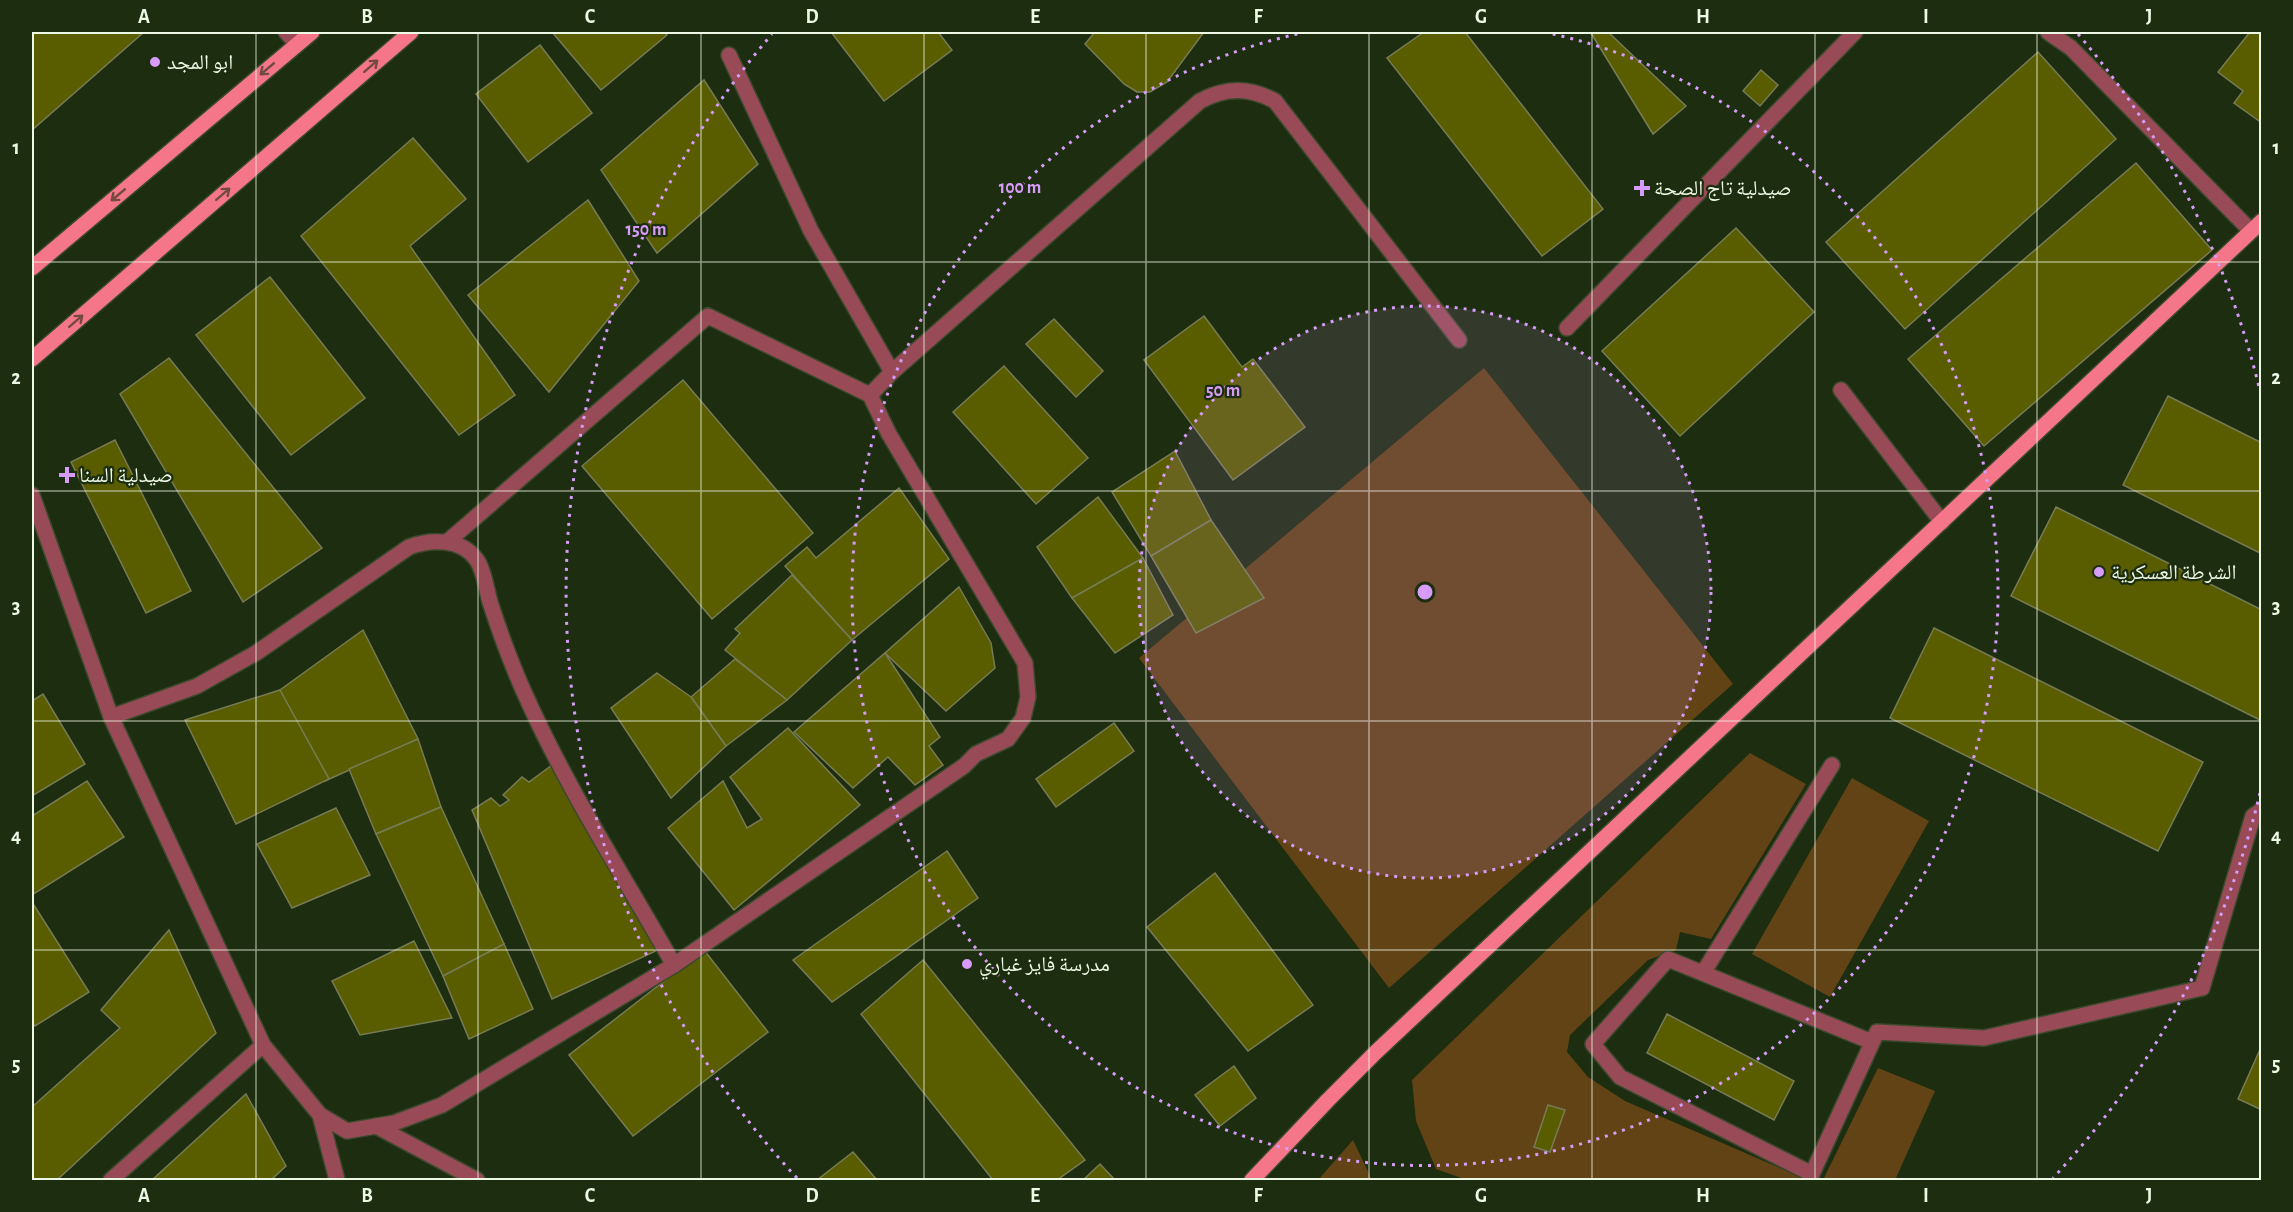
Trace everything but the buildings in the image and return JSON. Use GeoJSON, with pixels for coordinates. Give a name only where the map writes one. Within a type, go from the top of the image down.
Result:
{"type":"FeatureCollection","features":[{"type":"Feature","properties":{"kind":"main road"},"geometry":{"type":"LineString","coordinates":[[32,268],[312,32]]}},
{"type":"Feature","properties":{"kind":"main road"},"geometry":{"type":"LineString","coordinates":[[32,359],[411,32]]}},
{"type":"Feature","properties":{"kind":"main road"},"geometry":{"type":"LineString","coordinates":[[1252,1180],[1376,1053],[2256,226]]}},
{"type":"Feature","properties":{"kind":"street"},"geometry":{"type":"LineString","coordinates":[[286,32],[297,44]]}},
{"type":"Feature","properties":{"kind":"street"},"geometry":{"type":"LineString","coordinates":[[1567,328],[1856,32]]}},
{"type":"Feature","properties":{"kind":"street"},"geometry":{"type":"LineString","coordinates":[[2048,32],[2071,48],[2256,226]]}},
{"type":"Feature","properties":{"kind":"street"},"geometry":{"type":"LineString","coordinates":[[729,55],[811,231],[892,372]]}},
{"type":"Feature","properties":{"kind":"street"},"geometry":{"type":"LineString","coordinates":[[870,395],[892,372],[1200,101],[1211,95],[1236,89],[1256,92],[1275,101],[1459,340]]}},
{"type":"Feature","properties":{"kind":"street"},"geometry":{"type":"LineString","coordinates":[[32,495],[111,717],[263,1045],[320,1115],[347,1131],[394,1123],[442,1105],[674,965],[964,766],[976,754],[1008,739],[1023,718],[1028,697],[1025,663],[889,434],[870,395],[708,316],[447,542]]}},
{"type":"Feature","properties":{"kind":"street"},"geometry":{"type":"LineString","coordinates":[[1841,390],[1942,522]]}},
{"type":"Feature","properties":{"kind":"street"},"geometry":{"type":"LineString","coordinates":[[111,717],[198,686],[256,654],[409,547],[421,542],[447,542],[464,549],[477,560],[507,649],[542,730],[674,965]]}},
{"type":"Feature","properties":{"kind":"street"},"geometry":{"type":"LineString","coordinates":[[1703,973],[1832,765]]}},
{"type":"Feature","properties":{"kind":"street"},"geometry":{"type":"LineString","coordinates":[[1872,1042],[1668,959],[1593,1044],[1620,1077],[1812,1174],[1877,1032],[1984,1038],[2202,988],[2253,816],[2262,810]]}},
{"type":"Feature","properties":{"kind":"street"},"geometry":{"type":"LineString","coordinates":[[111,1180],[263,1045]]}},
{"type":"Feature","properties":{"kind":"street"},"geometry":{"type":"LineString","coordinates":[[320,1115],[337,1180]]}},
{"type":"Feature","properties":{"kind":"street"},"geometry":{"type":"LineString","coordinates":[[376,1126],[477,1180]]}},
{"type":"Feature","properties":{"kind":"shaded area"},"geometry":{"type":"Polygon","coordinates":[[[1484,368],[1733,684],[1389,988],[1139,658],[1484,368]]]}},
{"type":"Feature","properties":{"kind":"shaded area"},"geometry":{"type":"Polygon","coordinates":[[[1750,753],[1806,784],[1711,939],[1680,932],[1676,950],[1648,960],[1570,1035],[1567,1052],[1588,1077],[1625,1101],[1808,1180],[1467,1180],[1436,1169],[1416,1121],[1412,1080],[1750,753]]]}},
{"type":"Feature","properties":{"kind":"shaded area"},"geometry":{"type":"Polygon","coordinates":[[[1852,778],[1929,821],[1830,997],[1752,954],[1852,778]]]}},
{"type":"Feature","properties":{"kind":"shaded area"},"geometry":{"type":"Polygon","coordinates":[[[1878,1068],[1935,1091],[1895,1180],[1823,1180],[1878,1068]]]}},
{"type":"Feature","properties":{"kind":"shaded area"},"geometry":{"type":"Polygon","coordinates":[[[1353,1140],[1372,1180],[1318,1180],[1353,1140]]]}},
{"type":"Feature","properties":{"kind":"place","name":"ابو المجد"},"geometry":{"type":"Point","coordinates":[155,62]}},
{"type":"Feature","properties":{"kind":"place","name":"صيدلية تاج الصحة"},"geometry":{"type":"Point","coordinates":[1642,188]}},
{"type":"Feature","properties":{"kind":"place","name":"صيدلية السنا"},"geometry":{"type":"Point","coordinates":[67,475]}},
{"type":"Feature","properties":{"kind":"place","name":"الشرطة العسكرية"},"geometry":{"type":"Point","coordinates":[2099,572]}},
{"type":"Feature","properties":{"kind":"place","name":"مدرسة فايز غباري"},"geometry":{"type":"Point","coordinates":[967,964]}}]}
